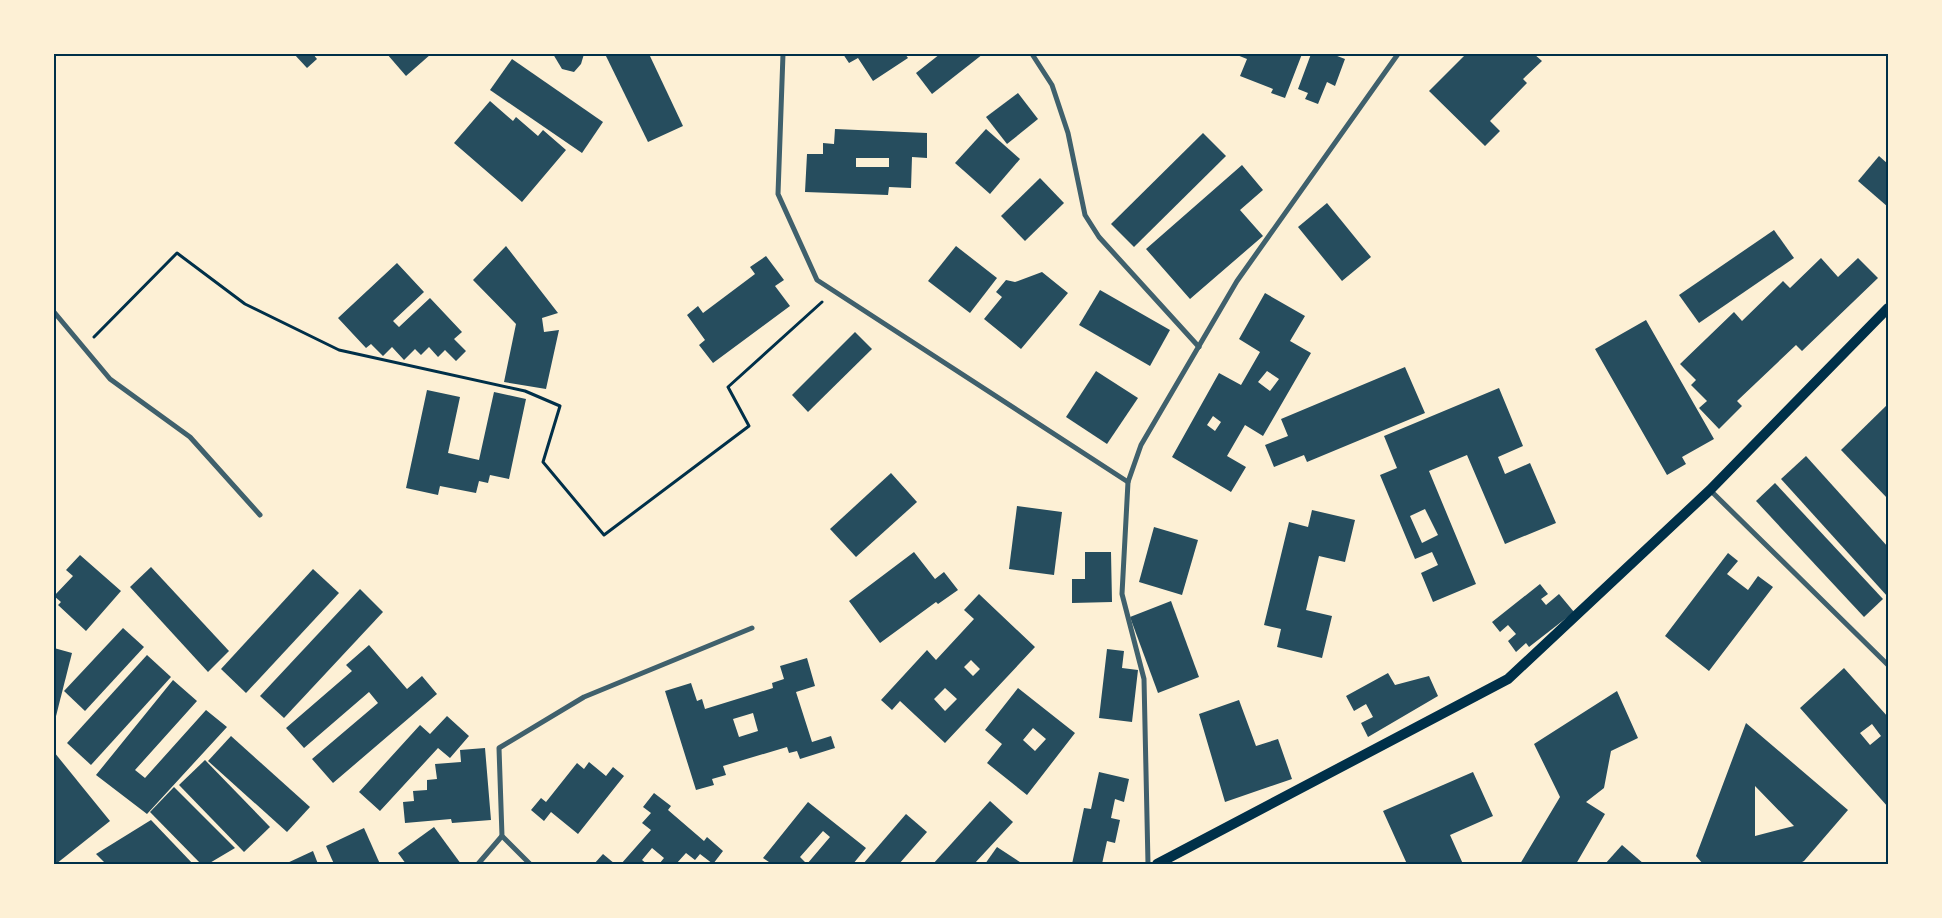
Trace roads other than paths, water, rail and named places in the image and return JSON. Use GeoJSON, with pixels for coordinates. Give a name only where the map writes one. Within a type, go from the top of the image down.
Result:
{"type":"FeatureCollection","features":[{"type":"Feature","properties":{"kind":"main road"},"geometry":{"type":"LineString","coordinates":[[1157,864],[1508,679],[1710,490],[1888,308]]}},
{"type":"Feature","properties":{"kind":"street"},"geometry":{"type":"LineString","coordinates":[[783,54],[778,194],[817,280],[1128,482]]}},
{"type":"Feature","properties":{"kind":"street"},"geometry":{"type":"LineString","coordinates":[[1032,54],[1052,85],[1068,133],[1085,215],[1099,237],[1199,347]]}},
{"type":"Feature","properties":{"kind":"street"},"geometry":{"type":"LineString","coordinates":[[1148,864],[1144,679],[1122,594],[1128,482],[1141,444],[1238,281],[1398,54]]}},
{"type":"Feature","properties":{"kind":"street"},"geometry":{"type":"LineString","coordinates":[[54,312],[110,379],[190,437],[260,515]]}},
{"type":"Feature","properties":{"kind":"street"},"geometry":{"type":"LineString","coordinates":[[1710,490],[1888,665]]}},
{"type":"Feature","properties":{"kind":"street"},"geometry":{"type":"LineString","coordinates":[[478,864],[502,836],[499,748],[584,697],[752,628]]}},
{"type":"Feature","properties":{"kind":"street"},"geometry":{"type":"LineString","coordinates":[[502,836],[530,864]]}}]}
